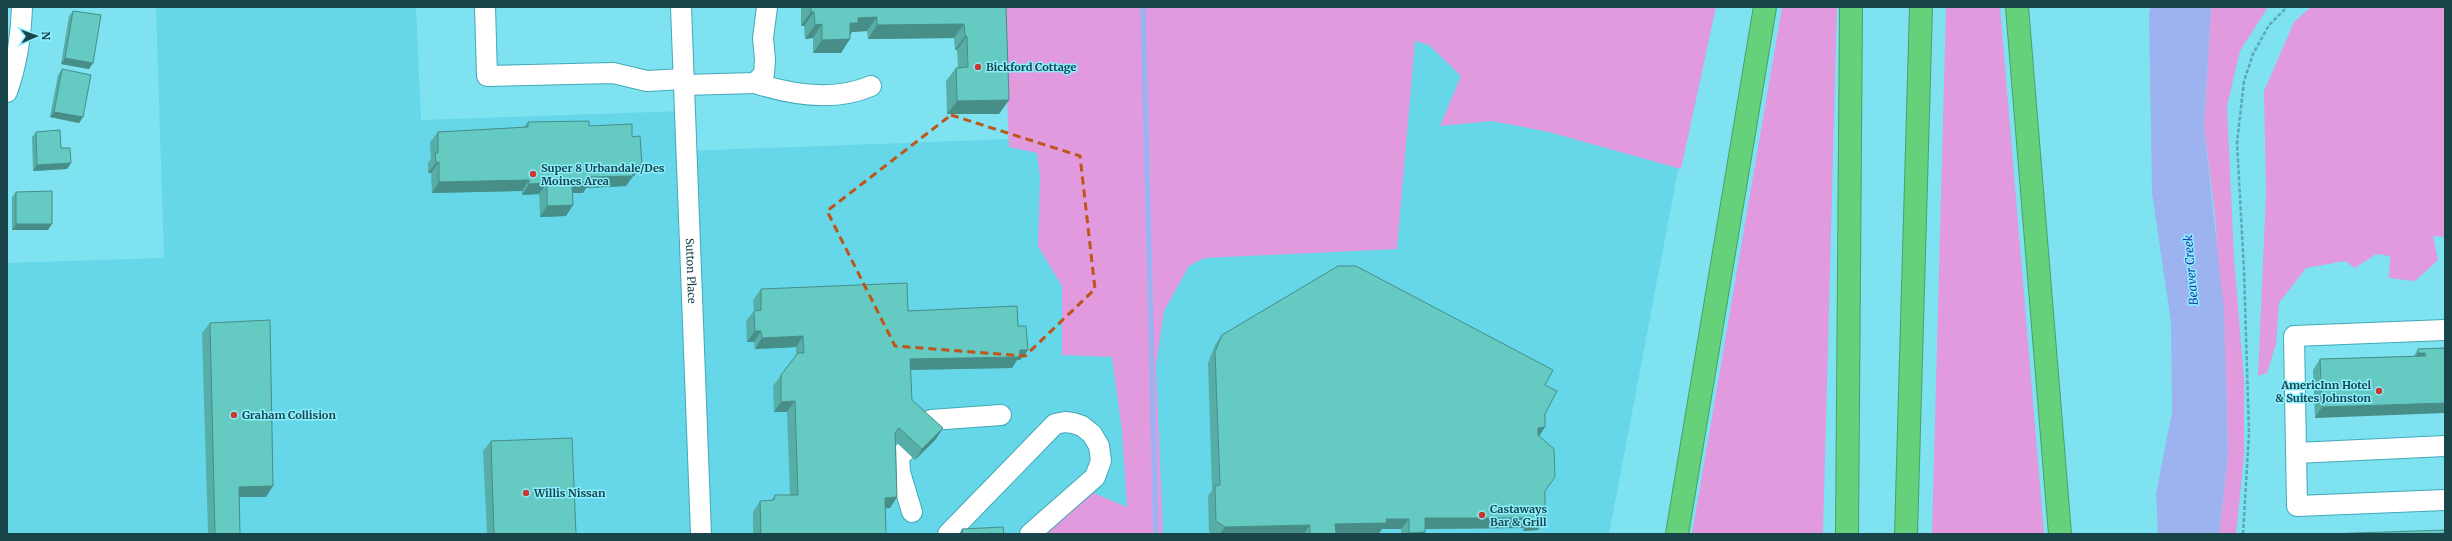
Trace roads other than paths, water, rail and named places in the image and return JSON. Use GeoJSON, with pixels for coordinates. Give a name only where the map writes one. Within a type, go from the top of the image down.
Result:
{"type":"FeatureCollection","features":[{"type":"Feature","properties":{"kind":"highway"},"geometry":{"type":"LineString","coordinates":[[1677,534],[1764,7]]}},
{"type":"Feature","properties":{"kind":"highway"},"geometry":{"type":"LineString","coordinates":[[1848,534],[1851,7]]}},
{"type":"Feature","properties":{"kind":"highway"},"geometry":{"type":"LineString","coordinates":[[1906,534],[1921,7]]}},
{"type":"Feature","properties":{"kind":"highway"},"geometry":{"type":"LineString","coordinates":[[2017,7],[2060,534]]}},
{"type":"Feature","properties":{"kind":"street"},"geometry":{"type":"LineString","coordinates":[[7,92],[16,67],[21,35],[22,7]]}},
{"type":"Feature","properties":{"kind":"street"},"geometry":{"type":"LineString","coordinates":[[485,7],[487,76],[613,73],[647,81],[755,83],[798,94],[856,92],[871,86]]}},
{"type":"Feature","properties":{"kind":"street","name":"Sutton Place"},"geometry":{"type":"LineString","coordinates":[[681,7],[701,534]]}},
{"type":"Feature","properties":{"kind":"street"},"geometry":{"type":"LineString","coordinates":[[755,83],[764,74],[765,60],[763,38],[767,7]]}},
{"type":"Feature","properties":{"kind":"street"},"geometry":{"type":"LineString","coordinates":[[2445,330],[2294,336],[2297,506],[2445,500]]}},
{"type":"Feature","properties":{"kind":"street"},"geometry":{"type":"LineString","coordinates":[[924,428],[931,420],[1000,415]]}},
{"type":"Feature","properties":{"kind":"street"},"geometry":{"type":"LineString","coordinates":[[948,534],[1055,424],[1065,422],[1082,426],[1092,434],[1100,450],[1101,461],[1095,477],[1030,534]]}},
{"type":"Feature","properties":{"kind":"street"},"geometry":{"type":"LineString","coordinates":[[2296,453],[2445,446]]}},
{"type":"Feature","properties":{"kind":"street"},"geometry":{"type":"LineString","coordinates":[[905,451],[899,457],[900,472],[912,512]]}},
{"type":"Feature","properties":{"kind":"water","name":"Beaver Creek"},"geometry":{"type":"Polygon","coordinates":[[[2151,7],[2211,7],[2204,127],[2224,310],[2228,455],[2219,534],[2158,534],[2156,494],[2172,412],[2171,322],[2152,193],[2149,12],[2151,7]]]}},
{"type":"Feature","properties":{"kind":"waterway"},"geometry":{"type":"LineString","coordinates":[[1143,7],[1156,534]]}},
{"type":"Feature","properties":{"kind":"place","name":"Bickford Cottage"},"geometry":{"type":"Point","coordinates":[978,67]}},
{"type":"Feature","properties":{"kind":"place","name":"Super 8 Urbandale/Des Moines Area"},"geometry":{"type":"Point","coordinates":[533,174]}},
{"type":"Feature","properties":{"kind":"place","name":"AmericInn Hotel & Suites Johnston"},"geometry":{"type":"Point","coordinates":[2379,391]}},
{"type":"Feature","properties":{"kind":"place","name":"Graham Collision"},"geometry":{"type":"Point","coordinates":[234,415]}},
{"type":"Feature","properties":{"kind":"place","name":"Willis Nissan"},"geometry":{"type":"Point","coordinates":[526,493]}},
{"type":"Feature","properties":{"kind":"place","name":"Castaways Bar & Grill"},"geometry":{"type":"Point","coordinates":[1482,515]}}]}
